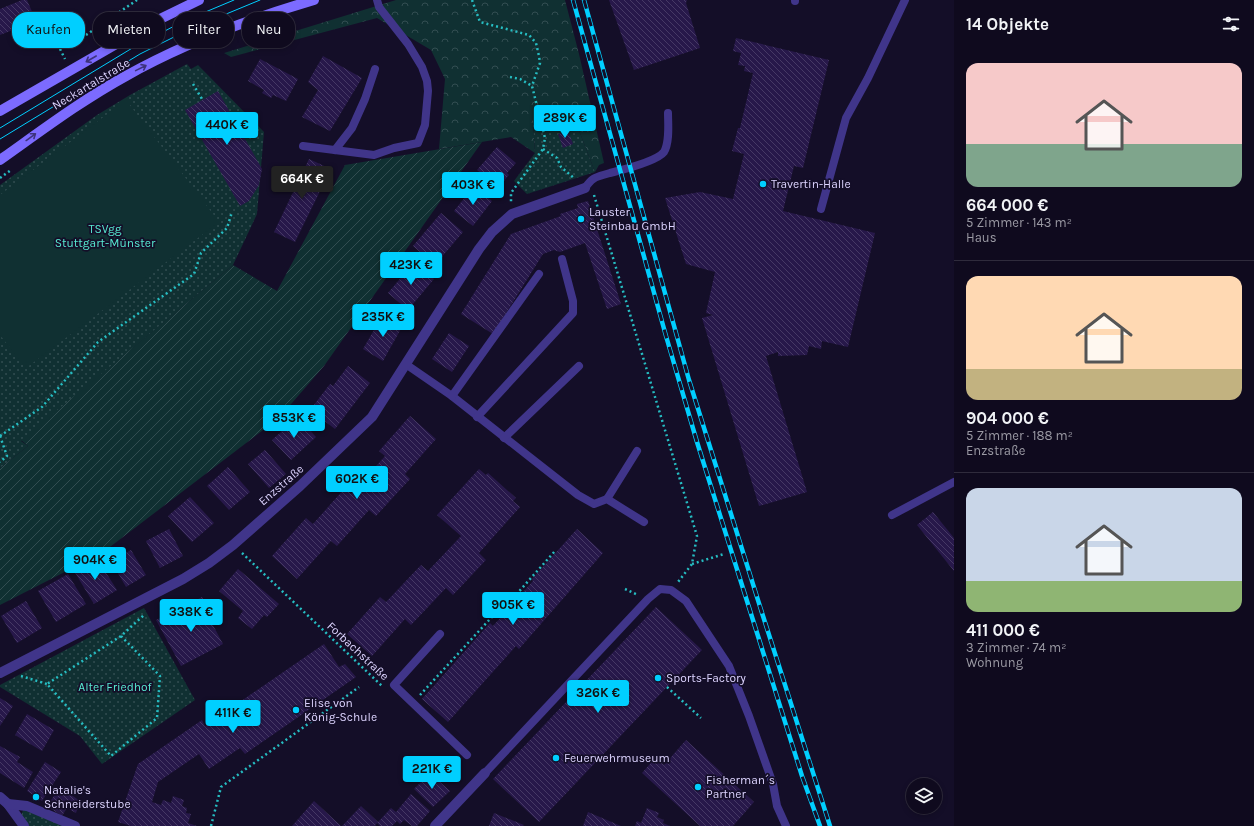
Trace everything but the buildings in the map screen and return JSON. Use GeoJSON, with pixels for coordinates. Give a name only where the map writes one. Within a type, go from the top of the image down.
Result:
{"type":"FeatureCollection","features":[{"type":"Feature","properties":{"kind":"main road","name":"Neckartalstraße"},"geometry":{"type":"LineString","coordinates":[[0,111],[158,20],[199,0]]}},
{"type":"Feature","properties":{"kind":"main road","name":"Neckartalstraße"},"geometry":{"type":"LineString","coordinates":[[0,160],[54,121],[126,76],[197,41],[267,14],[314,0]]}},
{"type":"Feature","properties":{"kind":"street","name":"Enzstraße"},"geometry":{"type":"LineString","coordinates":[[0,673],[183,580],[233,545],[306,481],[372,418],[407,365],[479,249],[492,232],[512,214],[589,191]]}},
{"type":"Feature","properties":{"kind":"street"},"geometry":{"type":"LineString","coordinates":[[435,826],[485,773]]}},
{"type":"Feature","properties":{"kind":"street"},"geometry":{"type":"LineString","coordinates":[[0,797],[4,807],[24,826]]}},
{"type":"Feature","properties":{"kind":"street"},"geometry":{"type":"LineString","coordinates":[[4,807],[27,806],[74,826]]}},
{"type":"Feature","properties":{"kind":"lane"},"geometry":{"type":"LineString","coordinates":[[303,146],[374,155],[394,148],[418,143],[425,125],[428,91],[427,81],[422,67],[408,44],[380,7],[377,0]]}},
{"type":"Feature","properties":{"kind":"lane"},"geometry":{"type":"LineString","coordinates":[[822,209],[846,118],[868,78],[905,0]]}},
{"type":"Feature","properties":{"kind":"lane"},"geometry":{"type":"LineString","coordinates":[[335,150],[352,128],[365,99],[374,68]]}},
{"type":"Feature","properties":{"kind":"lane"},"geometry":{"type":"LineString","coordinates":[[589,191],[591,179],[660,156],[665,150],[669,129],[668,113]]}},
{"type":"Feature","properties":{"kind":"lane"},"geometry":{"type":"LineString","coordinates":[[477,417],[573,313],[573,301],[562,259]]}},
{"type":"Feature","properties":{"kind":"lane"},"geometry":{"type":"LineString","coordinates":[[452,396],[539,274]]}},
{"type":"Feature","properties":{"kind":"lane"},"geometry":{"type":"LineString","coordinates":[[407,365],[452,396],[578,495],[594,504],[607,500],[637,451]]}},
{"type":"Feature","properties":{"kind":"lane"},"geometry":{"type":"LineString","coordinates":[[504,438],[580,366]]}},
{"type":"Feature","properties":{"kind":"lane"},"geometry":{"type":"LineString","coordinates":[[892,515],[954,482]]}},
{"type":"Feature","properties":{"kind":"lane"},"geometry":{"type":"LineString","coordinates":[[607,500],[644,522]]}},
{"type":"Feature","properties":{"kind":"lane"},"geometry":{"type":"LineString","coordinates":[[485,773],[648,599],[660,589],[671,590],[686,601],[729,666],[749,716],[772,784],[777,806],[786,826]]}},
{"type":"Feature","properties":{"kind":"lane"},"geometry":{"type":"LineString","coordinates":[[440,634],[394,685],[468,755]]}},
{"type":"Feature","properties":{"kind":"path"},"geometry":{"type":"LineString","coordinates":[[86,36],[137,0]]}},
{"type":"Feature","properties":{"kind":"path"},"geometry":{"type":"LineString","coordinates":[[472,0],[480,22],[528,35],[536,43],[540,63],[532,86],[545,138],[543,148],[511,193],[512,214]]}},
{"type":"Feature","properties":{"kind":"path"},"geometry":{"type":"LineString","coordinates":[[510,77],[520,79],[532,86]]}},
{"type":"Feature","properties":{"kind":"path"},"geometry":{"type":"LineString","coordinates":[[193,84],[202,99]]}},
{"type":"Feature","properties":{"kind":"path"},"geometry":{"type":"LineString","coordinates":[[543,148],[558,158],[561,167]]}},
{"type":"Feature","properties":{"kind":"path"},"geometry":{"type":"LineString","coordinates":[[0,178],[12,169]]}},
{"type":"Feature","properties":{"kind":"path"},"geometry":{"type":"LineString","coordinates":[[589,191],[697,536],[692,564],[671,590]]}},
{"type":"Feature","properties":{"kind":"path"},"geometry":{"type":"LineString","coordinates":[[0,462],[7,456],[0,436],[42,406],[98,342],[194,274],[200,253],[227,228],[232,212]]}},
{"type":"Feature","properties":{"kind":"path","name":"Forbachstraße"},"geometry":{"type":"LineString","coordinates":[[233,545],[383,686]]}},
{"type":"Feature","properties":{"kind":"path"},"geometry":{"type":"LineString","coordinates":[[413,703],[502,606],[507,605],[555,551]]}},
{"type":"Feature","properties":{"kind":"path"},"geometry":{"type":"LineString","coordinates":[[692,564],[724,554]]}},
{"type":"Feature","properties":{"kind":"path"},"geometry":{"type":"LineString","coordinates":[[47,684],[121,636],[149,610]]}},
{"type":"Feature","properties":{"kind":"path"},"geometry":{"type":"LineString","coordinates":[[16,676],[47,684],[111,756],[157,718],[160,676],[121,636]]}},
{"type":"Feature","properties":{"kind":"path"},"geometry":{"type":"LineString","coordinates":[[211,826],[221,787],[359,687]]}},
{"type":"Feature","properties":{"kind":"path"},"geometry":{"type":"LineString","coordinates":[[667,687],[701,718]]}},
{"type":"Feature","properties":{"kind":"green space"},"geometry":{"type":"Polygon","coordinates":[[[396,0],[565,0],[604,163],[599,165],[595,172],[575,120],[533,120],[535,153],[511,137],[439,149],[445,79],[431,50],[377,18],[295,40],[295,31],[396,0]]]}},
{"type":"Feature","properties":{"kind":"green space"},"geometry":{"type":"Polygon","coordinates":[[[242,47],[265,48],[231,57],[224,53],[242,47]]]}},
{"type":"Feature","properties":{"kind":"green space","name":"TSVgg Stuttgart-Münster"},"geometry":{"type":"Polygon","coordinates":[[[187,64],[191,69],[198,65],[264,132],[257,214],[233,265],[21,441],[28,446],[0,468],[0,185],[97,115],[187,64]]]}},
{"type":"Feature","properties":{"kind":"green space"},"geometry":{"type":"Polygon","coordinates":[[[126,100],[219,222],[26,368],[0,335],[0,195],[126,100]]]}},
{"type":"Feature","properties":{"kind":"green space"},"geometry":{"type":"Polygon","coordinates":[[[553,116],[575,120],[595,172],[527,194],[514,181],[535,153],[533,120],[553,116]]]}},
{"type":"Feature","properties":{"kind":"green space"},"geometry":{"type":"Polygon","coordinates":[[[482,142],[324,366],[279,418],[102,553],[0,605],[0,468],[28,446],[21,440],[233,265],[277,291],[345,165],[482,142]]]}},
{"type":"Feature","properties":{"kind":"green space","name":"Alter Friedhof"},"geometry":{"type":"Polygon","coordinates":[[[144,608],[195,700],[102,764],[80,736],[0,687],[0,685],[144,608]]]}},
{"type":"Feature","properties":{"kind":"green space"},"geometry":{"type":"Polygon","coordinates":[[[23,810],[28,810],[65,826],[29,826],[21,816],[23,810]]]}},
{"type":"Feature","properties":{"kind":"tram line"},"geometry":{"type":"LineString","coordinates":[[0,128],[134,47],[184,21],[234,0]]}},
{"type":"Feature","properties":{"kind":"tram line"},"geometry":{"type":"LineString","coordinates":[[0,139],[140,54],[190,29],[260,0]]}},
{"type":"Feature","properties":{"kind":"railway"},"geometry":{"type":"LineString","coordinates":[[573,0],[666,336],[697,442],[802,776],[820,826]]}},
{"type":"Feature","properties":{"kind":"railway"},"geometry":{"type":"LineString","coordinates":[[584,0],[689,380],[830,826]]}},
{"type":"Feature","properties":{"kind":"place","name":"Travertin-Halle"},"geometry":{"type":"Point","coordinates":[763,184]}},
{"type":"Feature","properties":{"kind":"place","name":"Lauster Steinbau GmbH"},"geometry":{"type":"Point","coordinates":[581,219]}},
{"type":"Feature","properties":{"kind":"place","name":"Sports-Factory"},"geometry":{"type":"Point","coordinates":[658,678]}},
{"type":"Feature","properties":{"kind":"place","name":"Elise von König-Schule"},"geometry":{"type":"Point","coordinates":[296,710]}},
{"type":"Feature","properties":{"kind":"place","name":"Feuerwehrmuseum"},"geometry":{"type":"Point","coordinates":[556,758]}},
{"type":"Feature","properties":{"kind":"place","name":"Fisherman´s Partner"},"geometry":{"type":"Point","coordinates":[698,787]}},
{"type":"Feature","properties":{"kind":"place","name":"Natalie's Schneiderstube"},"geometry":{"type":"Point","coordinates":[36,797]}}]}
